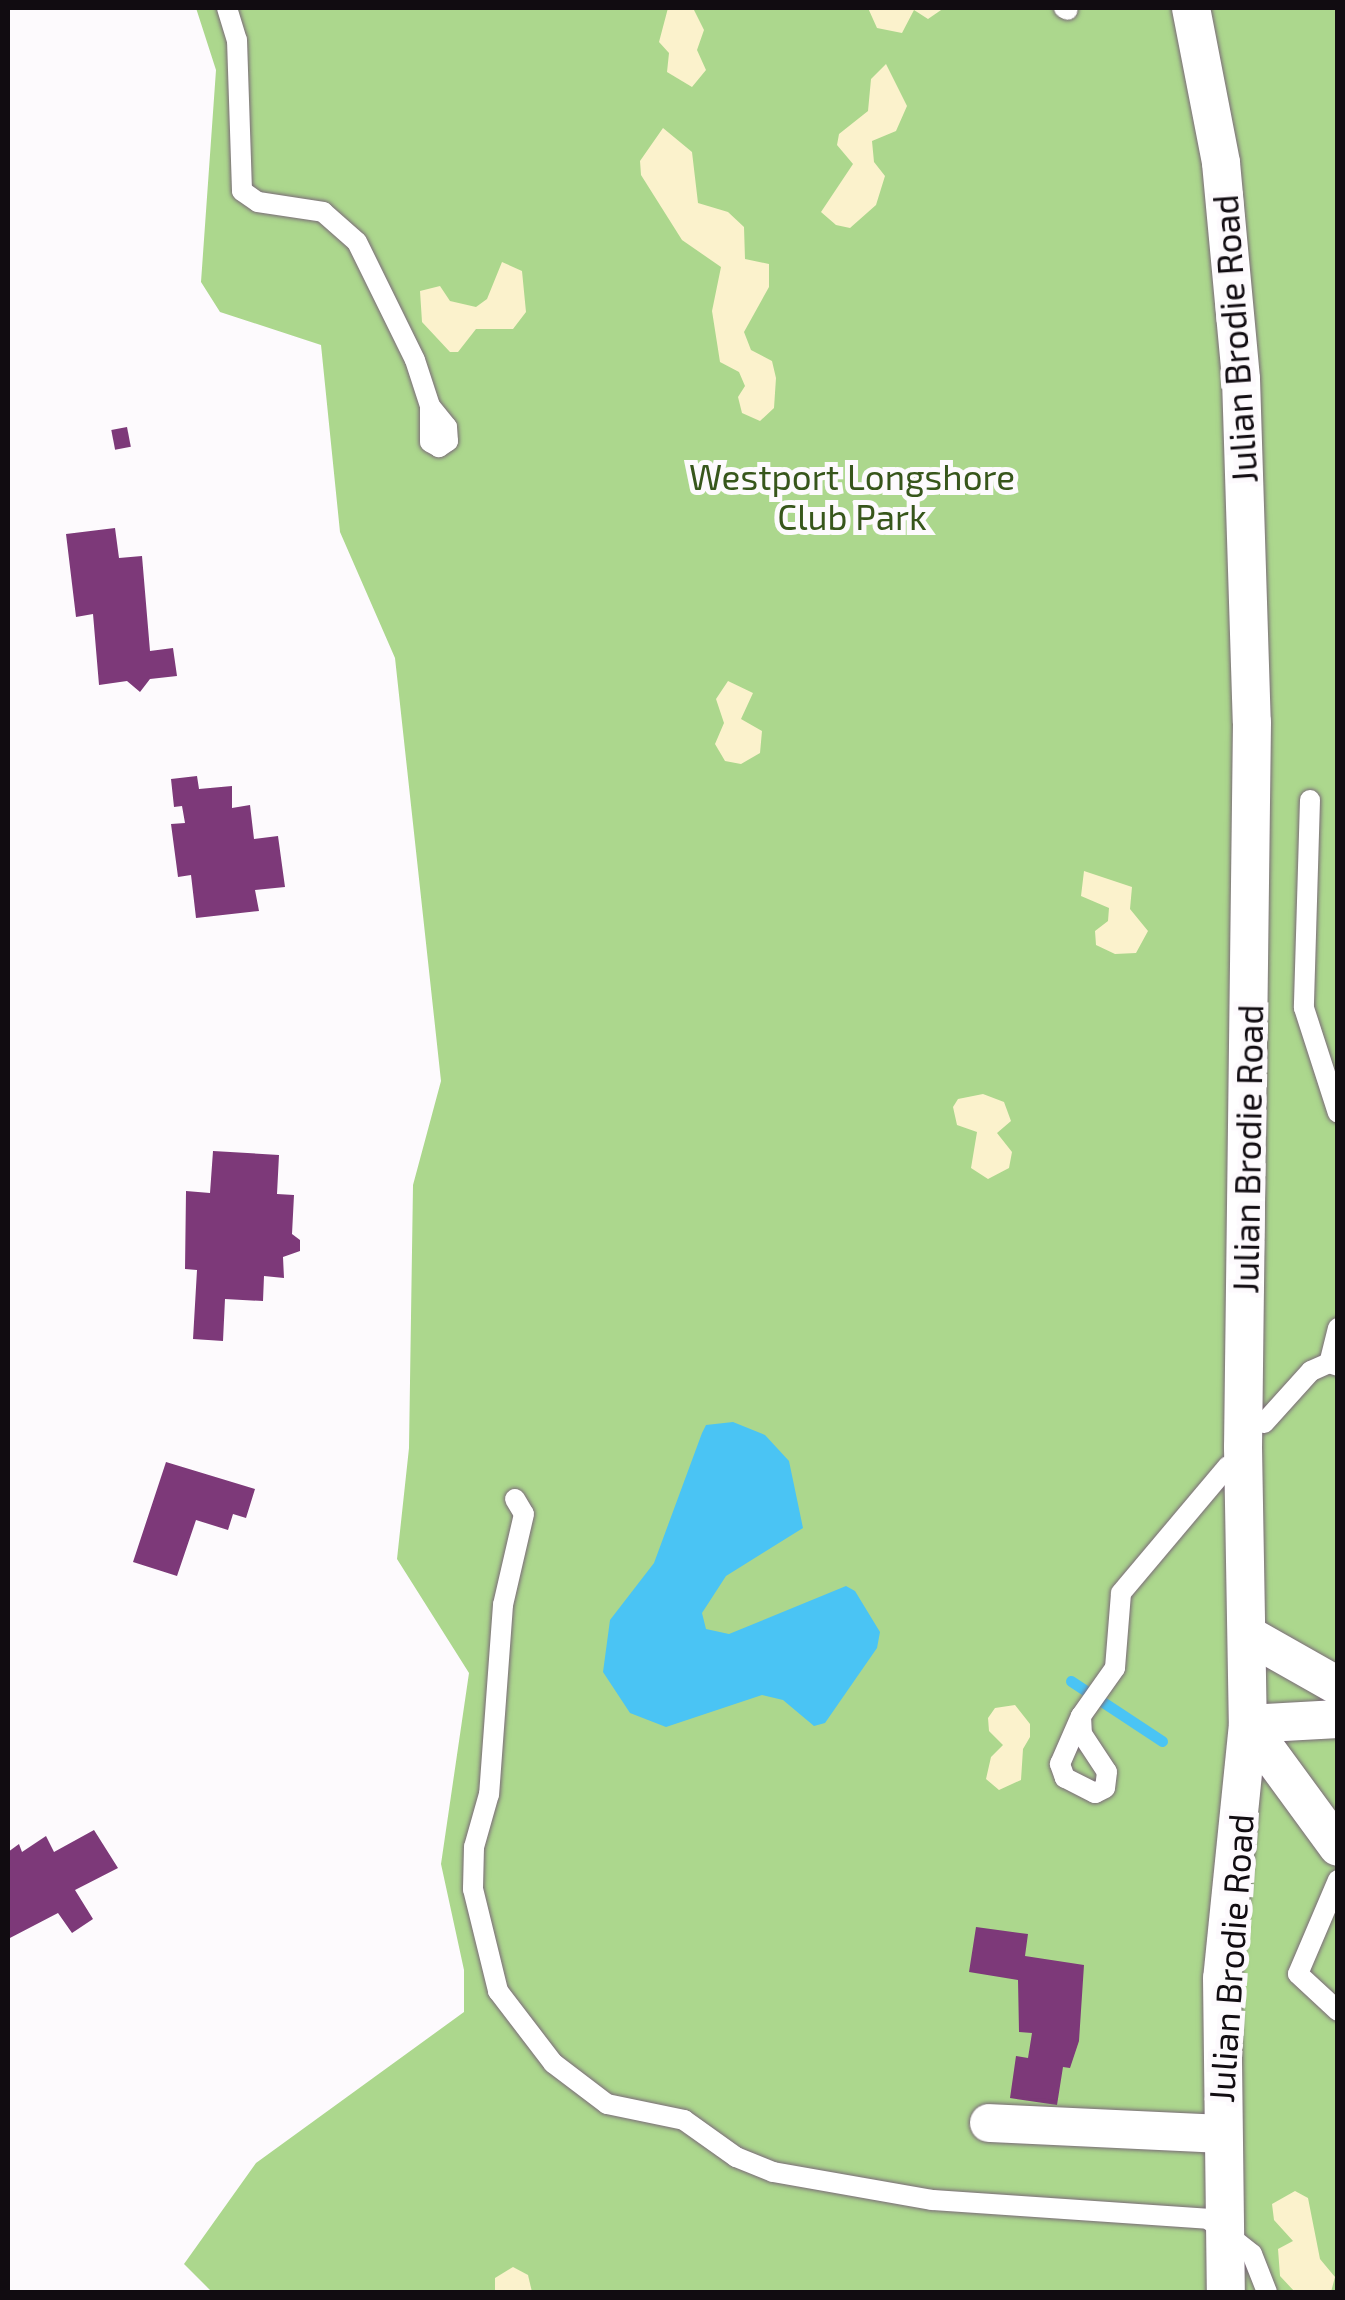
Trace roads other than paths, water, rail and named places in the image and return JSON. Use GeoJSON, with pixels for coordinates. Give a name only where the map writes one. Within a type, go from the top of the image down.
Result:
{"type":"FeatureCollection","features":[{"type":"Feature","properties":{"kind":"street","name":"Julian Brodie Road"},"geometry":{"type":"LineString","coordinates":[[1191,8],[1221,163],[1242,398],[1252,722],[1243,1447],[1248,1724],[1222,1978],[1220,2134],[1226,2292]]}},
{"type":"Feature","properties":{"kind":"street"},"geometry":{"type":"LineString","coordinates":[[1248,1635],[1338,1686]]}},
{"type":"Feature","properties":{"kind":"street"},"geometry":{"type":"LineString","coordinates":[[1248,1724],[1338,1719]]}},
{"type":"Feature","properties":{"kind":"street"},"geometry":{"type":"LineString","coordinates":[[1248,1724],[1338,1847]]}},
{"type":"Feature","properties":{"kind":"street"},"geometry":{"type":"LineString","coordinates":[[989,2123],[1220,2134]]}},
{"type":"Feature","properties":{"kind":"lane"},"geometry":{"type":"LineString","coordinates":[[227,8],[237,40],[242,191],[258,202],[322,212],[357,242],[415,360],[430,406]]}},
{"type":"Feature","properties":{"kind":"lane"},"geometry":{"type":"LineString","coordinates":[[1310,800],[1304,1008],[1338,1112]]}},
{"type":"Feature","properties":{"kind":"lane"},"geometry":{"type":"LineString","coordinates":[[1264,1423],[1311,1372],[1333,1364],[1338,1328]]}},
{"type":"Feature","properties":{"kind":"lane"},"geometry":{"type":"LineString","coordinates":[[1081,1716],[1105,1683],[1120,1649],[1121,1593],[1130,1575],[1180,1529],[1228,1466]]}},
{"type":"Feature","properties":{"kind":"lane"},"geometry":{"type":"LineString","coordinates":[[515,1499],[524,1514],[503,1605],[489,1794],[474,1847],[473,1889],[498,1991],[553,2063],[607,2104],[684,2120],[736,2157],[772,2172],[932,2200],[1208,2220],[1252,2254],[1267,2292]]}},
{"type":"Feature","properties":{"kind":"lane"},"geometry":{"type":"LineString","coordinates":[[1338,1880],[1298,1974],[1338,2011]]}},
{"type":"Feature","properties":{"kind":"water"},"geometry":{"type":"Polygon","coordinates":[[[733,1422],[765,1435],[789,1461],[803,1528],[726,1576],[702,1613],[706,1629],[729,1634],[846,1586],[855,1591],[880,1632],[877,1648],[825,1723],[814,1726],[783,1700],[762,1695],[666,1727],[630,1713],[603,1672],[610,1620],[654,1563],[706,1425],[733,1422]]]}},
{"type":"Feature","properties":{"kind":"waterway"},"geometry":{"type":"LineString","coordinates":[[1071,1681],[1162,1741]]}},
{"type":"Feature","properties":{"kind":"park label","name":"Westport Longshore Club Park"},"geometry":{"type":"Point","coordinates":[852,496]}}]}
